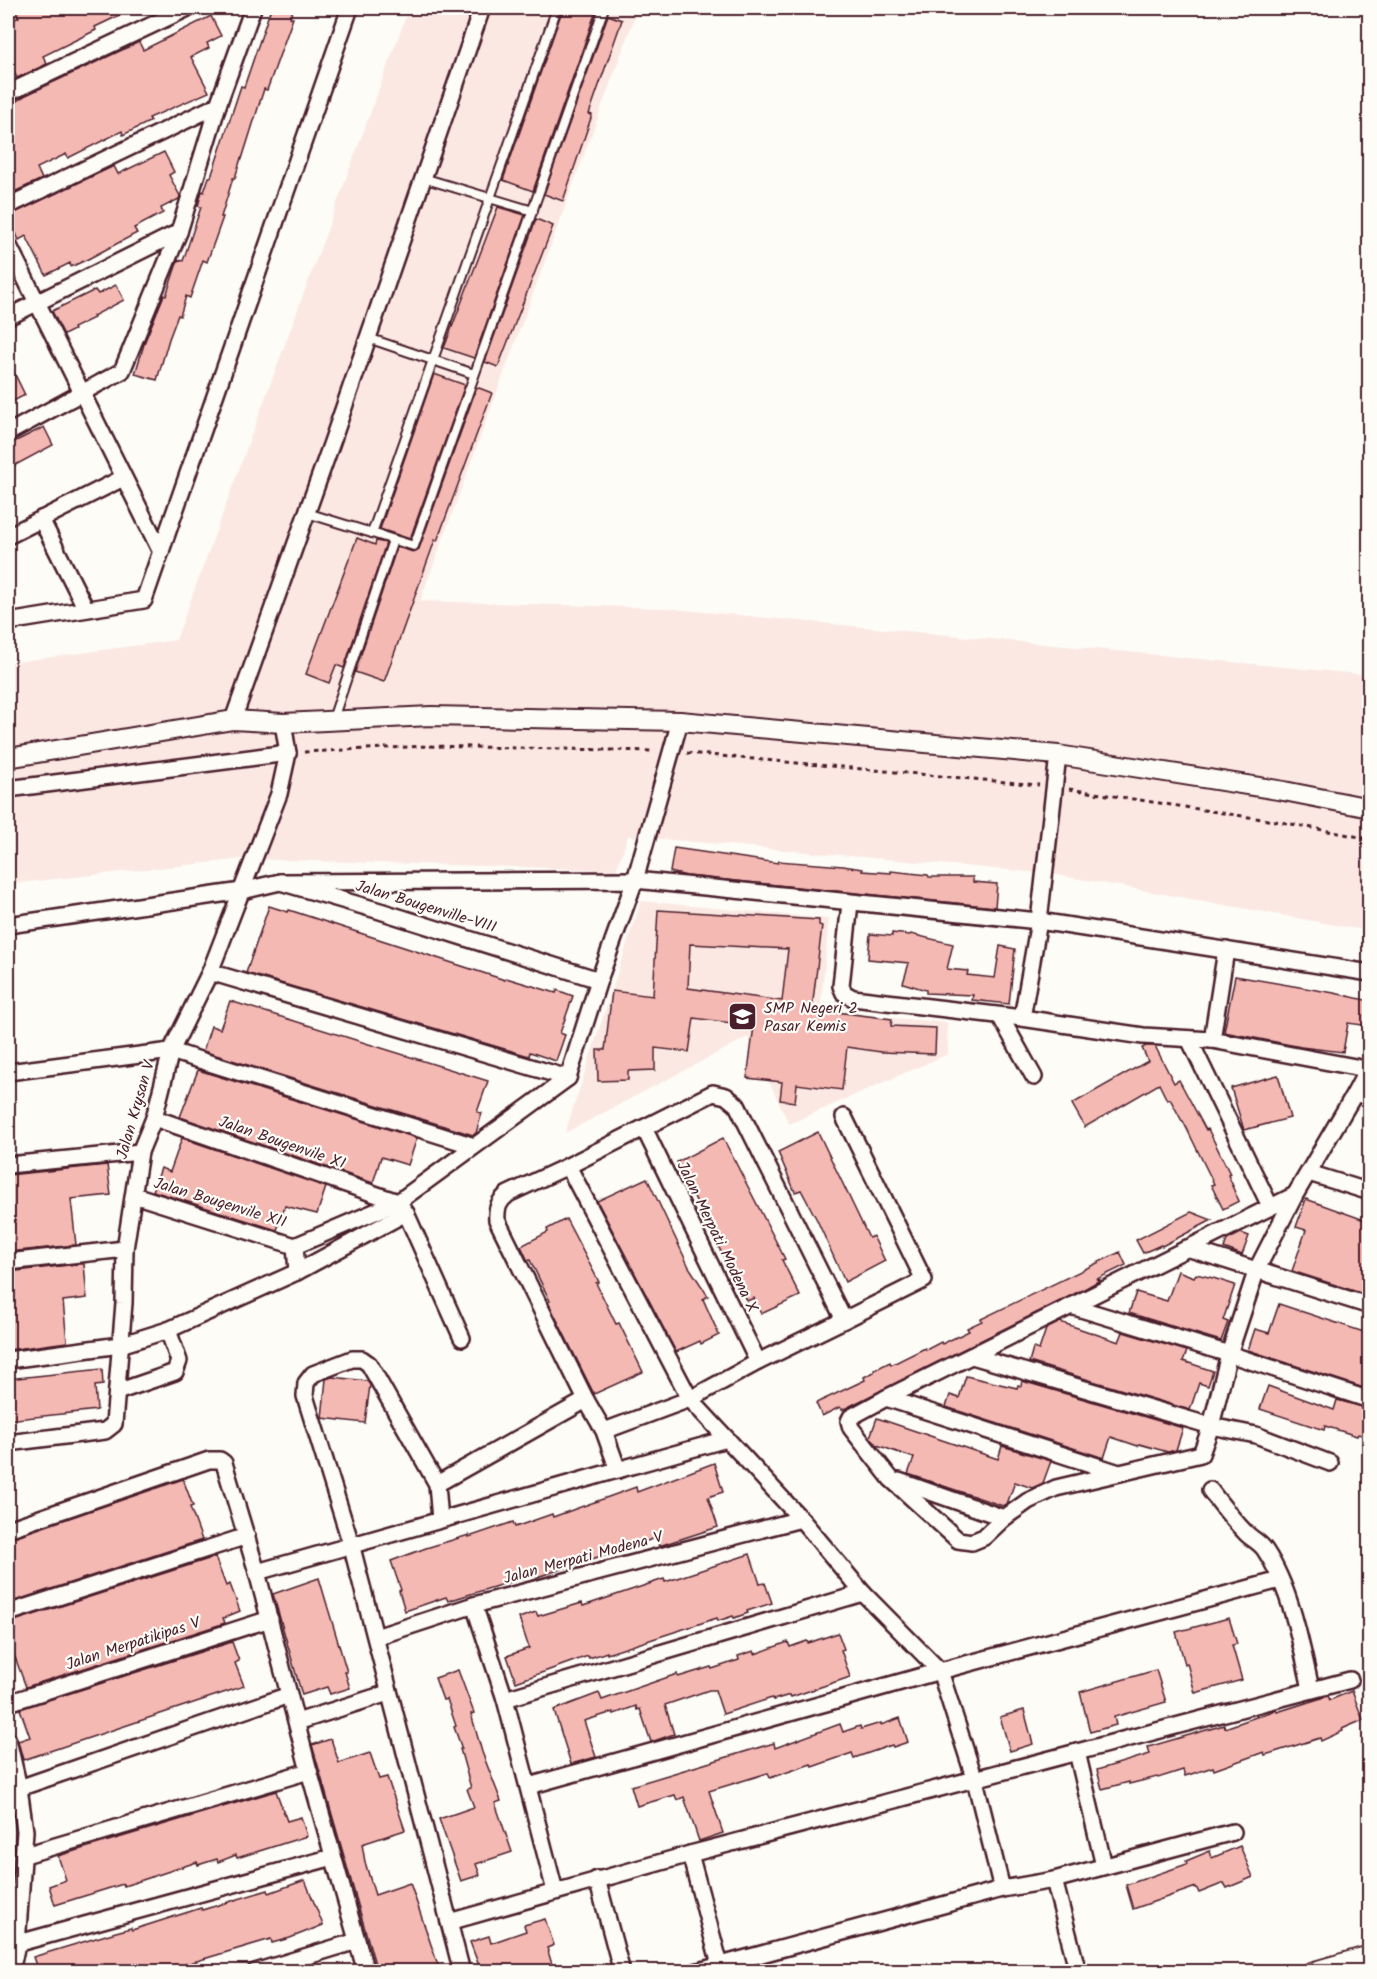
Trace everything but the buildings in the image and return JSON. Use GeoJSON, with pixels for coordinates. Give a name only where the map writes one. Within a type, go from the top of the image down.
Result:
{"type":"FeatureCollection","features":[{"type":"Feature","properties":{"kind":"street"},"geometry":{"type":"LineString","coordinates":[[8,93],[188,8]]}},
{"type":"Feature","properties":{"kind":"street"},"geometry":{"type":"LineString","coordinates":[[8,433],[123,371],[179,232],[218,105],[253,8]]}},
{"type":"Feature","properties":{"kind":"street"},"geometry":{"type":"LineString","coordinates":[[8,622],[144,600],[350,8]]}},
{"type":"Feature","properties":{"kind":"street"},"geometry":{"type":"LineString","coordinates":[[233,720],[482,8]]}},
{"type":"Feature","properties":{"kind":"street"},"geometry":{"type":"LineString","coordinates":[[8,207],[218,105]]}},
{"type":"Feature","properties":{"kind":"street"},"geometry":{"type":"LineString","coordinates":[[8,317],[179,232]]}},
{"type":"Feature","properties":{"kind":"street"},"geometry":{"type":"LineString","coordinates":[[8,244],[160,552]]}},
{"type":"Feature","properties":{"kind":"street"},"geometry":{"type":"LineString","coordinates":[[8,536],[123,478]]}},
{"type":"Feature","properties":{"kind":"street"},"geometry":{"type":"LineString","coordinates":[[41,519],[86,609]]}},
{"type":"Feature","properties":{"kind":"street"},"geometry":{"type":"LineString","coordinates":[[8,758],[233,720],[282,723],[431,716],[680,722],[1058,754],[1284,791],[1370,808]]}},
{"type":"Feature","properties":{"kind":"street"},"geometry":{"type":"LineString","coordinates":[[8,1360],[120,1345],[168,1330],[297,1272],[402,1207],[474,1146],[568,1078],[599,980],[635,880],[680,722]]}},
{"type":"Feature","properties":{"kind":"street"},"geometry":{"type":"LineString","coordinates":[[8,789],[288,753],[282,723]]}},
{"type":"Feature","properties":{"kind":"street","name":"Jalan Krysan V"},"geometry":{"type":"LineString","coordinates":[[8,1443],[105,1431],[114,1424],[125,1249],[140,1152],[154,1118],[171,1051],[210,972],[242,891],[279,794],[288,753]]}},
{"type":"Feature","properties":{"kind":"street"},"geometry":{"type":"LineString","coordinates":[[1022,1018],[1039,921],[1058,754]]}},
{"type":"Feature","properties":{"kind":"street"},"geometry":{"type":"LineString","coordinates":[[280,882],[635,880],[1039,921],[1370,973]]}},
{"type":"Feature","properties":{"kind":"street","name":"Jalan Bougenville-VIII"},"geometry":{"type":"LineString","coordinates":[[8,925],[242,891],[280,882],[380,910],[599,980]]}},
{"type":"Feature","properties":{"kind":"street"},"geometry":{"type":"LineString","coordinates":[[850,903],[840,986],[844,993],[853,998],[1022,1018],[1143,1036],[1212,1040],[1368,1066],[1362,1096],[1295,1195],[1257,1269],[1229,1354],[1211,1426],[1201,1454],[1056,1488],[1028,1501],[1004,1518],[984,1537],[972,1542],[958,1540],[891,1479],[851,1428],[849,1421],[854,1415],[1295,1195]]}},
{"type":"Feature","properties":{"kind":"street"},"geometry":{"type":"LineString","coordinates":[[1212,1040],[1226,950]]}},
{"type":"Feature","properties":{"kind":"street"},"geometry":{"type":"LineString","coordinates":[[210,972],[568,1078]]}},
{"type":"Feature","properties":{"kind":"street"},"geometry":{"type":"LineString","coordinates":[[1000,1016],[1034,1077]]}},
{"type":"Feature","properties":{"kind":"street"},"geometry":{"type":"LineString","coordinates":[[1189,1039],[1270,1206]]}},
{"type":"Feature","properties":{"kind":"street"},"geometry":{"type":"LineString","coordinates":[[8,1071],[171,1051],[474,1146]]}},
{"type":"Feature","properties":{"kind":"street"},"geometry":{"type":"LineString","coordinates":[[618,1470],[604,1431],[586,1400],[497,1220],[496,1212],[500,1201],[508,1194],[713,1093],[726,1096],[737,1105],[844,1320]]}},
{"type":"Feature","properties":{"kind":"street"},"geometry":{"type":"LineString","coordinates":[[604,1431],[690,1399],[758,1362],[924,1280],[843,1117]]}},
{"type":"Feature","properties":{"kind":"street","name":"Jalan Bougenvile XI"},"geometry":{"type":"LineString","coordinates":[[154,1118],[402,1207]]}},
{"type":"Feature","properties":{"kind":"street","name":"Jalan Merpati Modena X"},"geometry":{"type":"LineString","coordinates":[[644,1128],[758,1362]]}},
{"type":"Feature","properties":{"kind":"street"},"geometry":{"type":"LineString","coordinates":[[8,1165],[140,1152]]}},
{"type":"Feature","properties":{"kind":"street"},"geometry":{"type":"LineString","coordinates":[[568,1166],[690,1399],[801,1519],[863,1593],[940,1671],[975,1780],[1002,1890]]}},
{"type":"Feature","properties":{"kind":"street"},"geometry":{"type":"LineString","coordinates":[[1309,1173],[1370,1192]]}},
{"type":"Feature","properties":{"kind":"street","name":"Jalan Bougenvile XII"},"geometry":{"type":"LineString","coordinates":[[134,1195],[295,1246]]}},
{"type":"Feature","properties":{"kind":"street"},"geometry":{"type":"LineString","coordinates":[[297,1272],[295,1246],[402,1207]]}},
{"type":"Feature","properties":{"kind":"street"},"geometry":{"type":"LineString","coordinates":[[402,1207],[462,1338]]}},
{"type":"Feature","properties":{"kind":"street"},"geometry":{"type":"LineString","coordinates":[[1187,1248],[1370,1306]]}},
{"type":"Feature","properties":{"kind":"street"},"geometry":{"type":"LineString","coordinates":[[8,1262],[125,1249]]}},
{"type":"Feature","properties":{"kind":"street"},"geometry":{"type":"LineString","coordinates":[[1071,1306],[1370,1400]]}},
{"type":"Feature","properties":{"kind":"street"},"geometry":{"type":"LineString","coordinates":[[117,1392],[175,1371],[179,1361],[168,1330]]}},
{"type":"Feature","properties":{"kind":"street"},"geometry":{"type":"LineString","coordinates":[[972,1356],[1211,1426],[1256,1435],[1330,1463]]}},
{"type":"Feature","properties":{"kind":"street"},"geometry":{"type":"LineString","coordinates":[[440,1520],[437,1484],[369,1364],[362,1359],[352,1359],[314,1374],[306,1383],[305,1396],[351,1544],[462,1971]]}},
{"type":"Feature","properties":{"kind":"street"},"geometry":{"type":"LineString","coordinates":[[886,1398],[1119,1473]]}},
{"type":"Feature","properties":{"kind":"street"},"geometry":{"type":"LineString","coordinates":[[437,1484],[586,1400]]}},
{"type":"Feature","properties":{"kind":"street"},"geometry":{"type":"LineString","coordinates":[[258,1572],[727,1439]]}},
{"type":"Feature","properties":{"kind":"street"},"geometry":{"type":"LineString","coordinates":[[8,1529],[209,1460],[220,1460],[226,1469],[258,1572],[309,1771],[366,1971]]}},
{"type":"Feature","properties":{"kind":"street"},"geometry":{"type":"LineString","coordinates":[[891,1479],[1004,1518]]}},
{"type":"Feature","properties":{"kind":"street"},"geometry":{"type":"LineString","coordinates":[[1210,1490],[1246,1534],[1264,1547],[1280,1580],[1298,1632],[1311,1689]]}},
{"type":"Feature","properties":{"kind":"street","name":"Jalan Merpati Modena V"},"geometry":{"type":"LineString","coordinates":[[376,1636],[474,1605],[801,1519]]}},
{"type":"Feature","properties":{"kind":"street"},"geometry":{"type":"LineString","coordinates":[[8,1613],[247,1536]]}},
{"type":"Feature","properties":{"kind":"street"},"geometry":{"type":"LineString","coordinates":[[529,1786],[940,1671],[1280,1580]]}},
{"type":"Feature","properties":{"kind":"street"},"geometry":{"type":"LineString","coordinates":[[506,1699],[863,1593]]}},
{"type":"Feature","properties":{"kind":"street"},"geometry":{"type":"LineString","coordinates":[[474,1605],[506,1699],[555,1891]]}},
{"type":"Feature","properties":{"kind":"street","name":"Jalan Merpatikipas V"},"geometry":{"type":"LineString","coordinates":[[8,1703],[270,1619]]}},
{"type":"Feature","properties":{"kind":"street"},"geometry":{"type":"LineString","coordinates":[[449,1922],[690,1854],[1350,1680]]}},
{"type":"Feature","properties":{"kind":"street"},"geometry":{"type":"LineString","coordinates":[[297,1722],[388,1693]]}},
{"type":"Feature","properties":{"kind":"street"},"geometry":{"type":"LineString","coordinates":[[20,1788],[289,1695]]}},
{"type":"Feature","properties":{"kind":"street"},"geometry":{"type":"LineString","coordinates":[[8,1740],[20,1788],[15,1803],[25,1831],[25,1855],[12,1945],[11,1971]]}},
{"type":"Feature","properties":{"kind":"street"},"geometry":{"type":"LineString","coordinates":[[1077,1752],[1104,1866]]}},
{"type":"Feature","properties":{"kind":"street"},"geometry":{"type":"LineString","coordinates":[[25,1855],[309,1771]]}},
{"type":"Feature","properties":{"kind":"street"},"geometry":{"type":"LineString","coordinates":[[696,1971],[1002,1890],[1054,1880],[1233,1833]]}},
{"type":"Feature","properties":{"kind":"street"},"geometry":{"type":"LineString","coordinates":[[690,1854],[720,1965]]}},
{"type":"Feature","properties":{"kind":"street"},"geometry":{"type":"LineString","coordinates":[[12,1945],[333,1857]]}},
{"type":"Feature","properties":{"kind":"street"},"geometry":{"type":"LineString","coordinates":[[597,1879],[622,1971]]}},
{"type":"Feature","properties":{"kind":"street"},"geometry":{"type":"LineString","coordinates":[[1054,1880],[1078,1971]]}},
{"type":"Feature","properties":{"kind":"street"},"geometry":{"type":"LineString","coordinates":[[255,1971],[357,1941]]}},
{"type":"Feature","properties":{"kind":"street"},"geometry":{"type":"LineString","coordinates":[[1311,1971],[1370,1955]]}},
{"type":"Feature","properties":{"kind":"lane"},"geometry":{"type":"LineString","coordinates":[[372,533],[557,8]]}},
{"type":"Feature","properties":{"kind":"lane"},"geometry":{"type":"LineString","coordinates":[[307,513],[414,546],[603,8]]}},
{"type":"Feature","properties":{"kind":"lane"},"geometry":{"type":"LineString","coordinates":[[423,178],[533,211]]}},
{"type":"Feature","properties":{"kind":"lane"},"geometry":{"type":"LineString","coordinates":[[368,338],[474,374]]}},
{"type":"Feature","properties":{"kind":"lane"},"geometry":{"type":"LineString","coordinates":[[333,721],[393,540]]}},
{"type":"Feature","properties":{"kind":"path"},"geometry":{"type":"LineString","coordinates":[[288,753],[428,746],[671,752],[1055,787],[1281,822],[1370,839]]}},
{"type":"Feature","properties":{"kind":"shaded area"},"geometry":{"type":"Polygon","coordinates":[[[409,8],[638,8],[420,601],[663,608],[1369,675],[1369,931],[1052,874],[628,836],[616,870],[244,859],[8,884],[8,663],[176,640],[409,8]]]}},
{"type":"Feature","properties":{"kind":"shaded area","name":"SMP Negeri 2 Pasar Kemis"},"geometry":{"type":"Polygon","coordinates":[[[641,901],[829,919],[820,1013],[947,1022],[948,1054],[789,1124],[748,1037],[565,1133],[641,901]]]}},
{"type":"Feature","properties":{"kind":"place","name":"SMP Negeri 2 Pasar Kemis"},"geometry":{"type":"Point","coordinates":[743,1017]}}]}
